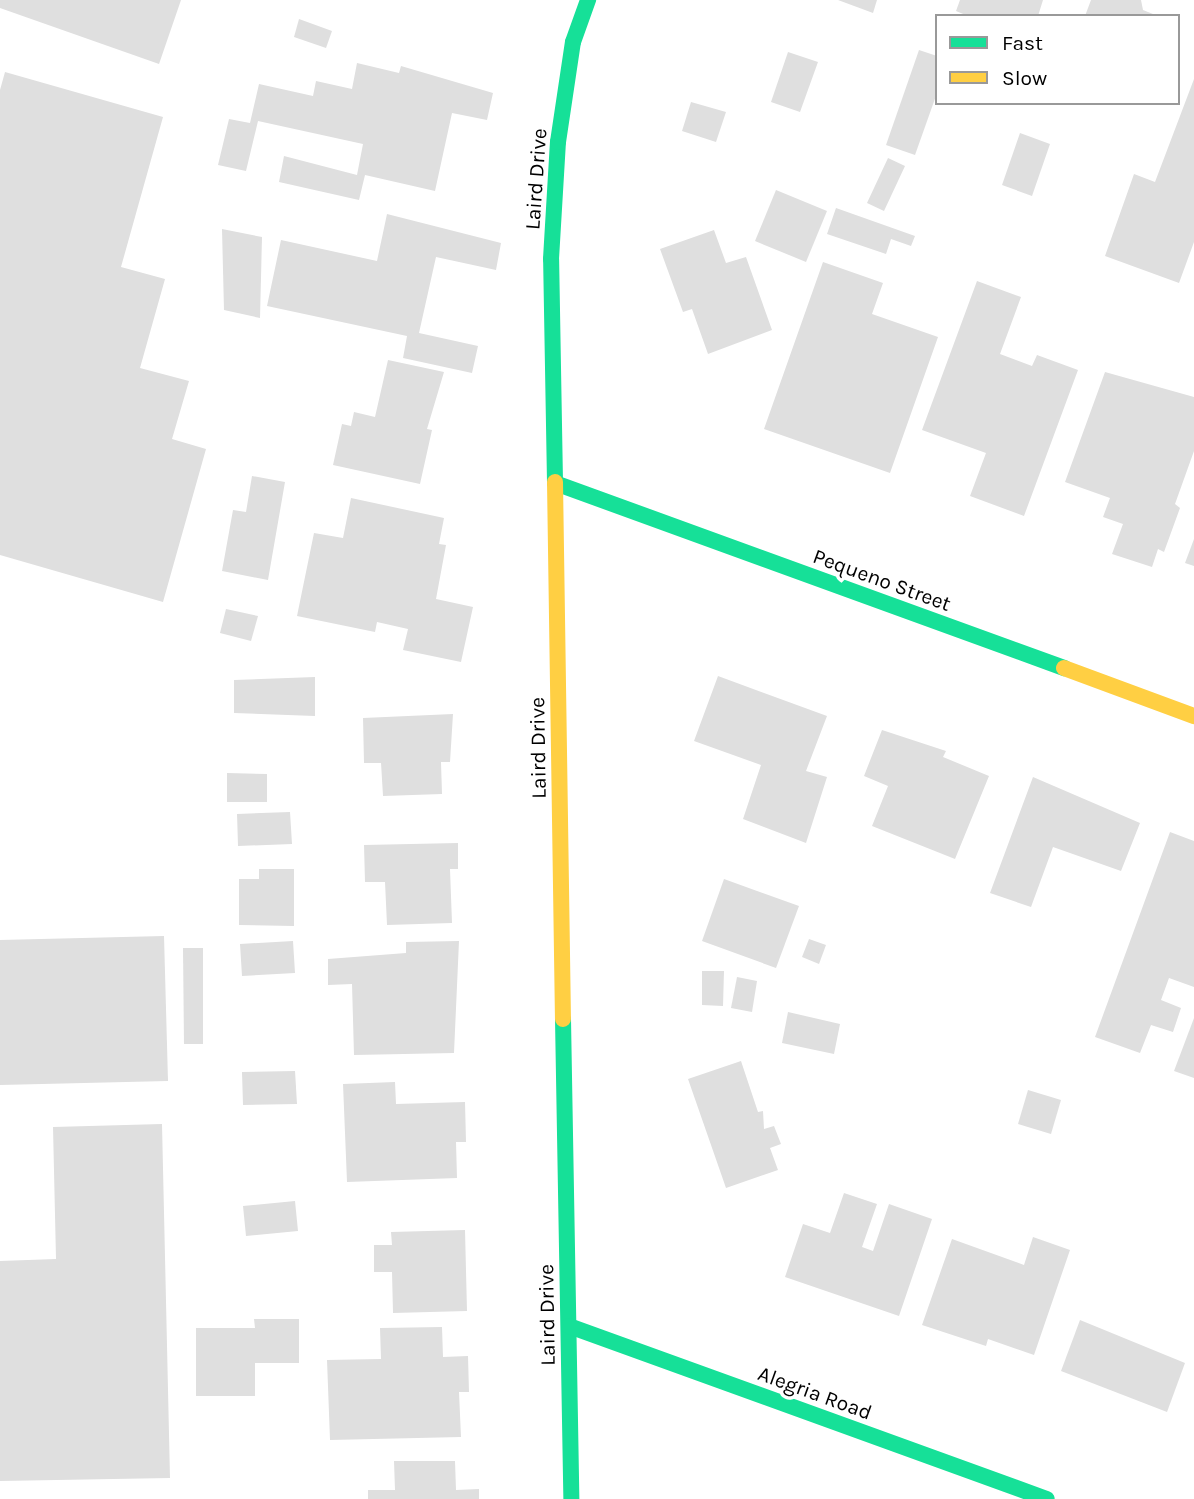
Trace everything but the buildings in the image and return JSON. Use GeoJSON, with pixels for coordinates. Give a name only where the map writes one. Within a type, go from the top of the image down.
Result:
{"type":"FeatureCollection","features":[{"type":"Feature","properties":{"kind":"street","name":"Laird Drive"},"geometry":{"type":"LineString","coordinates":[[571,1499],[551,259],[558,142],[573,42],[588,0]]}},
{"type":"Feature","properties":{"kind":"street","name":"Pequeno Street"},"geometry":{"type":"LineString","coordinates":[[555,483],[1194,716]]}},
{"type":"Feature","properties":{"kind":"street","name":"Alegria Road"},"geometry":{"type":"LineString","coordinates":[[569,1326],[1047,1499]]}},
{"type":"Feature","properties":{"kind":"traffic: fast"},"geometry":{"type":"LineString","coordinates":[[555,482],[551,259],[558,142],[573,42],[588,0]]}},
{"type":"Feature","properties":{"kind":"traffic: fast"},"geometry":{"type":"LineString","coordinates":[[555,483],[1064,668]]}},
{"type":"Feature","properties":{"kind":"traffic: fast"},"geometry":{"type":"LineString","coordinates":[[563,1019],[571,1499]]}},
{"type":"Feature","properties":{"kind":"traffic: fast"},"geometry":{"type":"LineString","coordinates":[[569,1326],[1047,1499]]}},
{"type":"Feature","properties":{"kind":"traffic: slow"},"geometry":{"type":"LineString","coordinates":[[555,482],[563,1019]]}},
{"type":"Feature","properties":{"kind":"traffic: slow"},"geometry":{"type":"LineString","coordinates":[[1064,668],[1194,716]]}}]}
